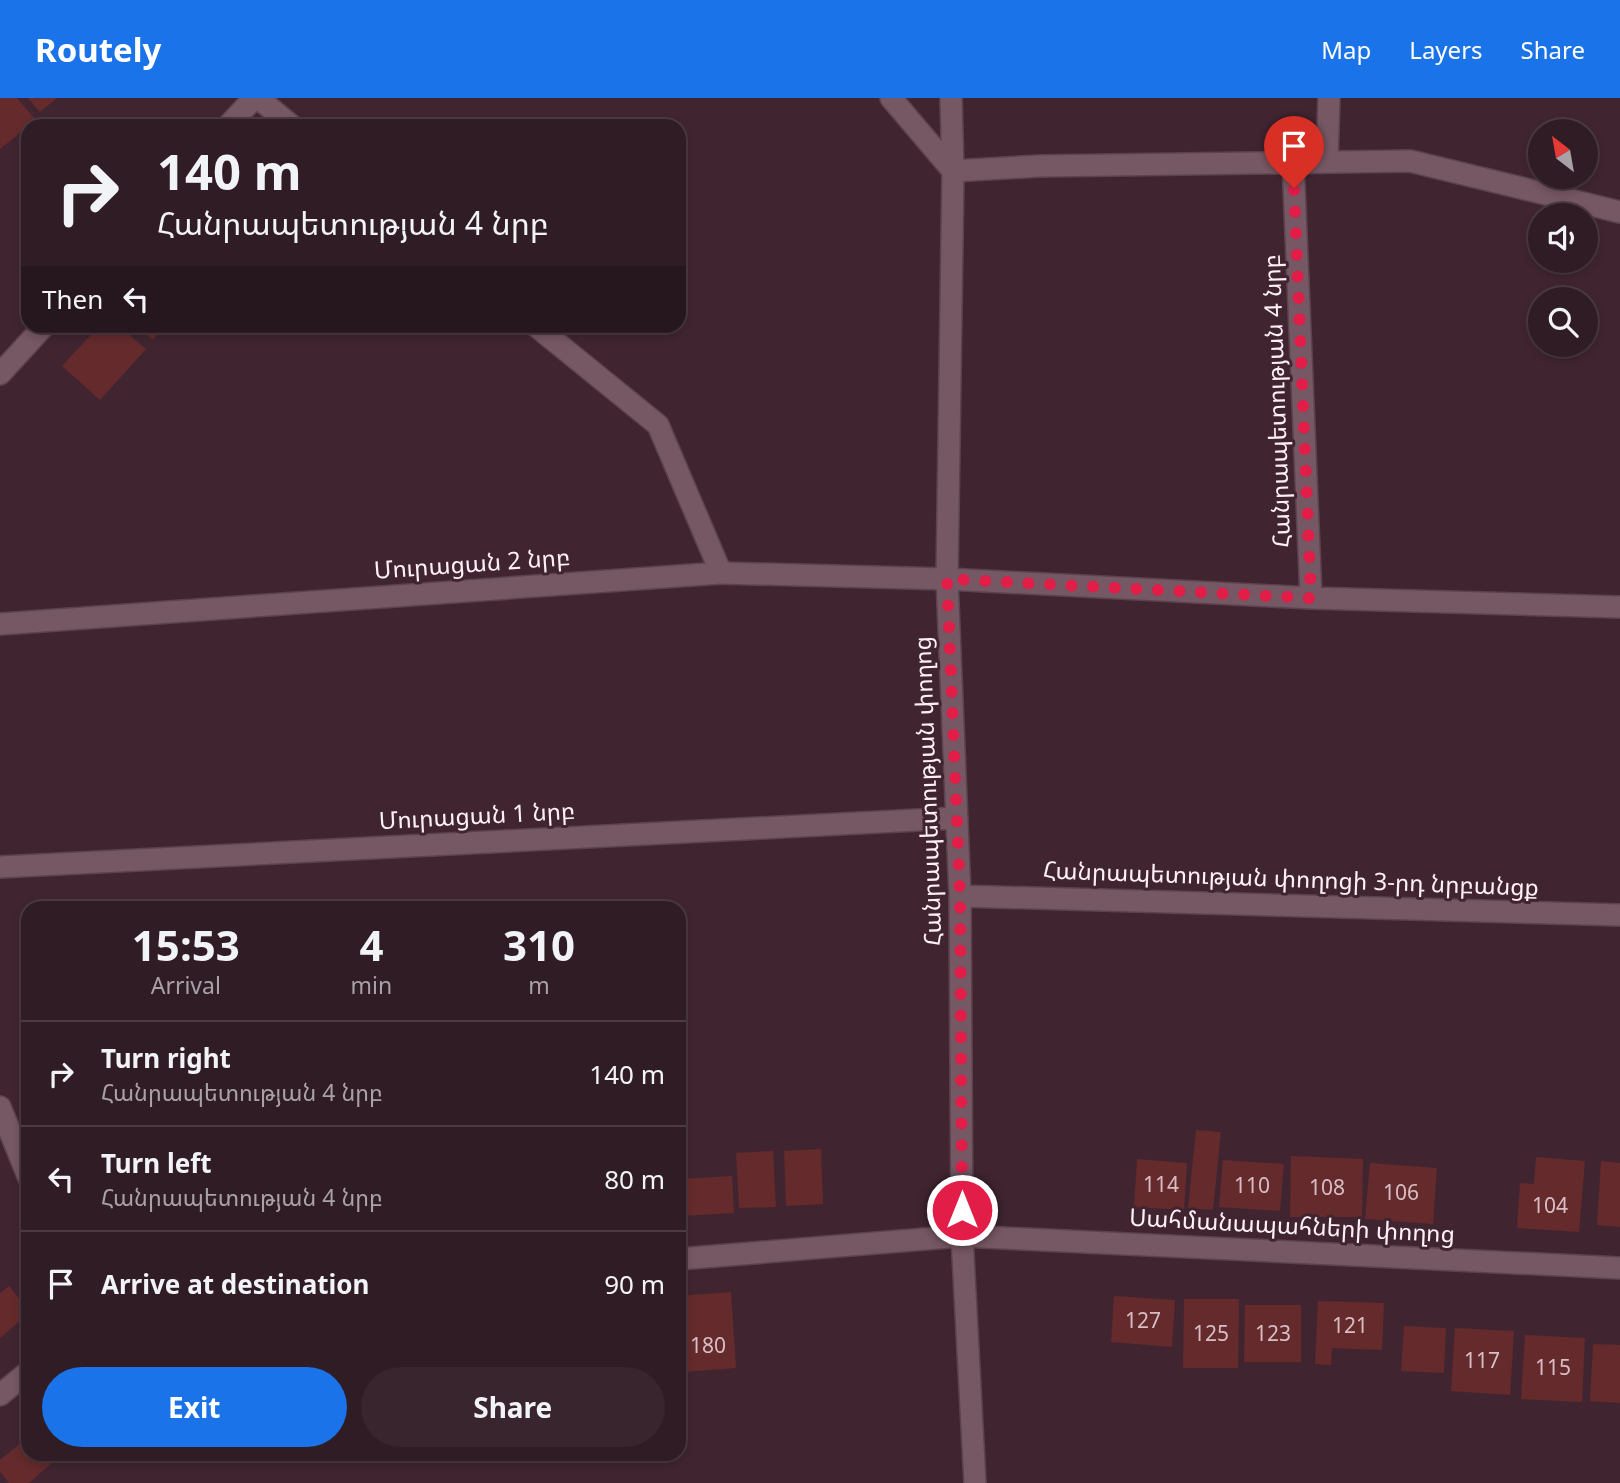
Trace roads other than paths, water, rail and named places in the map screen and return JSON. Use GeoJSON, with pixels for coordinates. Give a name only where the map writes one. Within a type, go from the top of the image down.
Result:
{"type":"FeatureCollection","features":[{"type":"Feature","properties":{"kind":"street"},"geometry":{"type":"LineString","coordinates":[[235,119],[256,98],[283,119]]}},
{"type":"Feature","properties":{"kind":"street"},"geometry":{"type":"LineString","coordinates":[[891,98],[953,171],[1040,166],[1327,160],[1410,161],[1620,212]]}},
{"type":"Feature","properties":{"kind":"street","name":"Հանրապետության փողոց"},"geometry":{"type":"LineString","coordinates":[[951,98],[953,171],[947,579],[960,896],[962,1236],[975,1483]]}},
{"type":"Feature","properties":{"kind":"street"},"geometry":{"type":"LineString","coordinates":[[1327,160],[1329,98]]}},
{"type":"Feature","properties":{"kind":"street","name":"Հանրապետության 4 նրբ"},"geometry":{"type":"LineString","coordinates":[[1293,161],[1311,598]]}},
{"type":"Feature","properties":{"kind":"street"},"geometry":{"type":"LineString","coordinates":[[0,374],[38,333]]}},
{"type":"Feature","properties":{"kind":"street"},"geometry":{"type":"LineString","coordinates":[[545,333],[658,425],[721,573]]}},
{"type":"Feature","properties":{"kind":"street","name":"Մուրացան 2 նրբ"},"geometry":{"type":"LineString","coordinates":[[0,624],[721,573],[947,579]]}},
{"type":"Feature","properties":{"kind":"street"},"geometry":{"type":"LineString","coordinates":[[947,579],[1311,598],[1620,607]]}},
{"type":"Feature","properties":{"kind":"street","name":"Մուրացան 1 նրբ"},"geometry":{"type":"LineString","coordinates":[[0,867],[957,818]]}},
{"type":"Feature","properties":{"kind":"street","name":"Հանրապետության փողոցի 3-րդ նրբանցք"},"geometry":{"type":"LineString","coordinates":[[960,896],[1620,915]]}},
{"type":"Feature","properties":{"kind":"street"},"geometry":{"type":"LineString","coordinates":[[0,1107],[21,1159]]}},
{"type":"Feature","properties":{"kind":"street","name":"Սահմանապահների փողոց"},"geometry":{"type":"LineString","coordinates":[[686,1258],[962,1236],[1620,1268]]}},
{"type":"Feature","properties":{"kind":"street"},"geometry":{"type":"LineString","coordinates":[[0,1395],[21,1378]]}}]}
